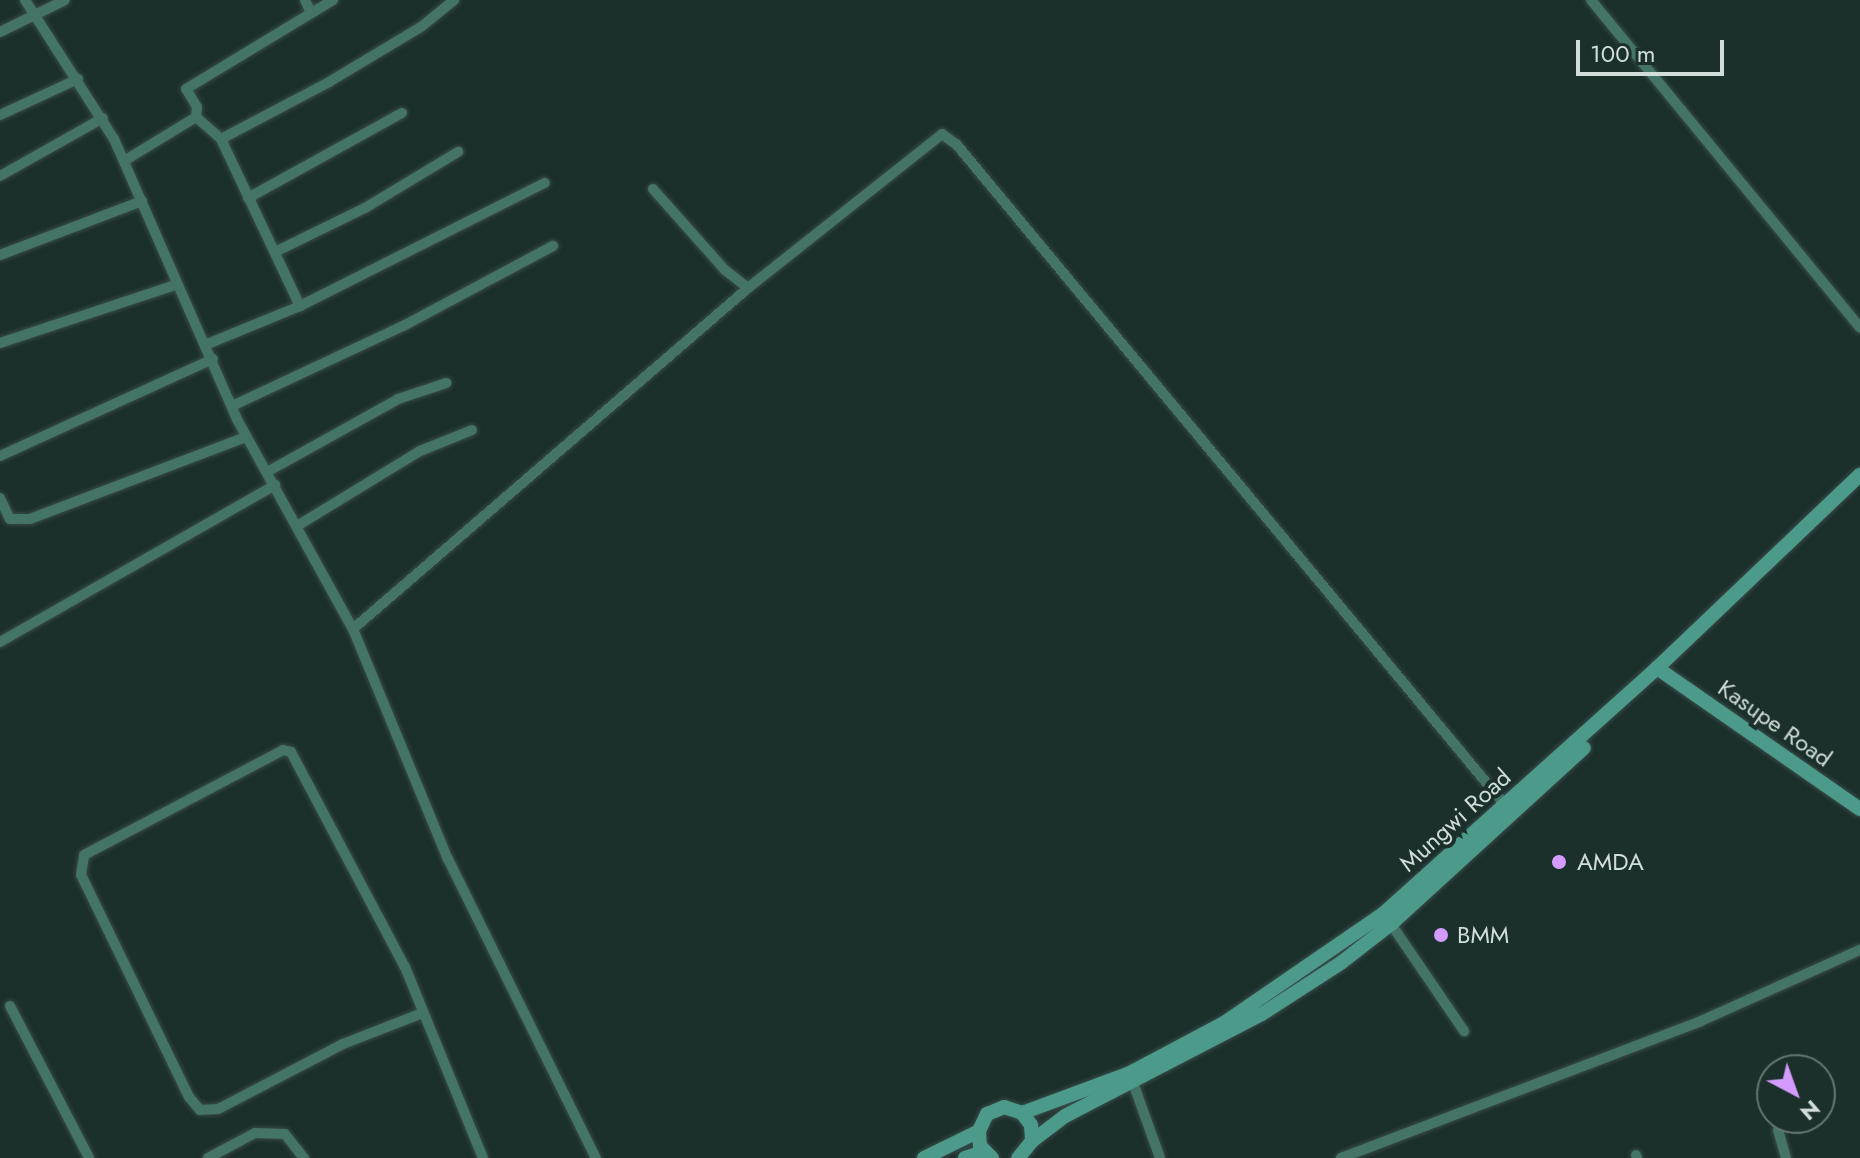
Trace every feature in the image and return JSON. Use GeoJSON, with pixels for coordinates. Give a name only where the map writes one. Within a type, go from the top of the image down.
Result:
{"type":"FeatureCollection","features":[{"type":"Feature","properties":{"kind":"main road","name":"Mungwi Road"},"geometry":{"type":"LineString","coordinates":[[979,1131],[995,1110],[1022,1113],[1132,1079],[1224,1023],[1384,913],[1661,671],[1860,475]]}},
{"type":"Feature","properties":{"kind":"main road","name":"Mungwi Road"},"geometry":{"type":"LineString","coordinates":[[1018,1158],[1032,1141],[1065,1116],[1262,1014],[1391,924],[1860,486]]}},
{"type":"Feature","properties":{"kind":"main road","name":"Kasupe Road"},"geometry":{"type":"LineString","coordinates":[[1661,671],[1860,809]]}},
{"type":"Feature","properties":{"kind":"main road"},"geometry":{"type":"LineString","coordinates":[[1022,1113],[1031,1125],[1032,1141]]}},
{"type":"Feature","properties":{"kind":"main road"},"geometry":{"type":"LineString","coordinates":[[924,1158],[979,1131],[988,1155],[965,1158]]}},
{"type":"Feature","properties":{"kind":"street"},"geometry":{"type":"LineString","coordinates":[[25,0],[103,118],[142,201],[175,285],[213,359],[246,437],[353,629],[448,859],[596,1158]]}},
{"type":"Feature","properties":{"kind":"street"},"geometry":{"type":"LineString","coordinates":[[0,32],[65,0]]}},
{"type":"Feature","properties":{"kind":"street"},"geometry":{"type":"LineString","coordinates":[[305,0],[311,13]]}},
{"type":"Feature","properties":{"kind":"street"},"geometry":{"type":"LineString","coordinates":[[196,117],[197,107],[186,89],[333,0]]}},
{"type":"Feature","properties":{"kind":"street"},"geometry":{"type":"LineString","coordinates":[[221,139],[366,60],[421,27],[454,0]]}},
{"type":"Feature","properties":{"kind":"street"},"geometry":{"type":"LineString","coordinates":[[1591,0],[1860,328]]}},
{"type":"Feature","properties":{"kind":"street"},"geometry":{"type":"LineString","coordinates":[[0,115],[78,79]]}},
{"type":"Feature","properties":{"kind":"street"},"geometry":{"type":"LineString","coordinates":[[248,198],[402,113]]}},
{"type":"Feature","properties":{"kind":"street"},"geometry":{"type":"LineString","coordinates":[[196,117],[221,139],[300,306]]}},
{"type":"Feature","properties":{"kind":"street"},"geometry":{"type":"LineString","coordinates":[[124,161],[196,117]]}},
{"type":"Feature","properties":{"kind":"street"},"geometry":{"type":"LineString","coordinates":[[0,176],[103,118]]}},
{"type":"Feature","properties":{"kind":"street"},"geometry":{"type":"LineString","coordinates":[[353,629],[748,288],[942,134],[948,137],[1505,805]]}},
{"type":"Feature","properties":{"kind":"street"},"geometry":{"type":"LineString","coordinates":[[275,252],[365,208],[458,152]]}},
{"type":"Feature","properties":{"kind":"street"},"geometry":{"type":"LineString","coordinates":[[205,345],[300,306],[545,183]]}},
{"type":"Feature","properties":{"kind":"street"},"geometry":{"type":"LineString","coordinates":[[653,189],[725,270],[748,288]]}},
{"type":"Feature","properties":{"kind":"street"},"geometry":{"type":"LineString","coordinates":[[0,255],[142,201]]}},
{"type":"Feature","properties":{"kind":"street"},"geometry":{"type":"LineString","coordinates":[[232,406],[405,325],[553,246]]}},
{"type":"Feature","properties":{"kind":"street"},"geometry":{"type":"LineString","coordinates":[[0,343],[175,285]]}},
{"type":"Feature","properties":{"kind":"street"},"geometry":{"type":"LineString","coordinates":[[0,456],[213,359]]}},
{"type":"Feature","properties":{"kind":"street"},"geometry":{"type":"LineString","coordinates":[[267,472],[398,399],[446,383]]}},
{"type":"Feature","properties":{"kind":"street"},"geometry":{"type":"LineString","coordinates":[[297,526],[420,451],[472,430]]}},
{"type":"Feature","properties":{"kind":"street"},"geometry":{"type":"LineString","coordinates":[[0,498],[10,519],[30,519],[246,437]]}},
{"type":"Feature","properties":{"kind":"street"},"geometry":{"type":"LineString","coordinates":[[0,642],[275,485]]}},
{"type":"Feature","properties":{"kind":"street"},"geometry":{"type":"LineString","coordinates":[[420,1014],[343,1044],[218,1109],[200,1110],[189,1097],[81,875],[84,855],[283,750],[291,752],[405,967],[420,1014],[483,1158]]}},
{"type":"Feature","properties":{"kind":"street"},"geometry":{"type":"LineString","coordinates":[[1391,924],[1464,1031]]}},
{"type":"Feature","properties":{"kind":"street"},"geometry":{"type":"LineString","coordinates":[[1341,1158],[1701,1021],[1860,950]]}},
{"type":"Feature","properties":{"kind":"street"},"geometry":{"type":"LineString","coordinates":[[10,1006],[89,1158]]}},
{"type":"Feature","properties":{"kind":"street"},"geometry":{"type":"LineString","coordinates":[[1132,1079],[1160,1158]]}},
{"type":"Feature","properties":{"kind":"street"},"geometry":{"type":"LineString","coordinates":[[208,1158],[255,1133],[285,1134],[304,1158]]}},
{"type":"Feature","properties":{"kind":"street"},"geometry":{"type":"LineString","coordinates":[[1779,1134],[1786,1158]]}},
{"type":"Feature","properties":{"kind":"place","name":"AMDA"},"geometry":{"type":"Point","coordinates":[1559,862]}},
{"type":"Feature","properties":{"kind":"place","name":"BMM"},"geometry":{"type":"Point","coordinates":[1441,935]}}]}
